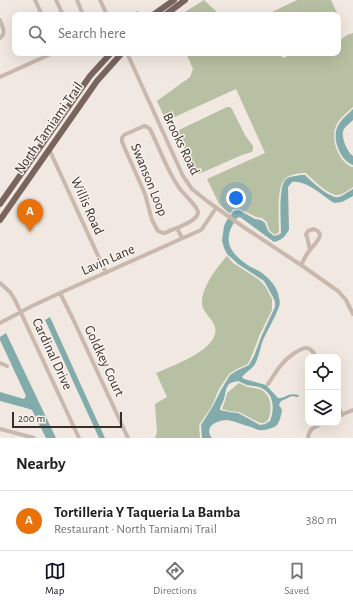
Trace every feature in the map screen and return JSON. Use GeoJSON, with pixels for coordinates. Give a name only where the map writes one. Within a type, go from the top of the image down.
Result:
{"type":"FeatureCollection","features":[{"type":"Feature","properties":{"kind":"main road"},"geometry":{"type":"LineString","coordinates":[[158,12],[174,0]]}},
{"type":"Feature","properties":{"kind":"main road"},"geometry":{"type":"LineString","coordinates":[[168,12],[185,0]]}},
{"type":"Feature","properties":{"kind":"main road","name":"North Tamiami Trail"},"geometry":{"type":"LineString","coordinates":[[0,204],[90,76],[108,56]]}},
{"type":"Feature","properties":{"kind":"main road"},"geometry":{"type":"LineString","coordinates":[[115,60],[117,56]]}},
{"type":"Feature","properties":{"kind":"main road","name":"North Tamiami Trail"},"geometry":{"type":"LineString","coordinates":[[0,220],[96,81],[119,56]]}},
{"type":"Feature","properties":{"kind":"main road"},"geometry":{"type":"LineString","coordinates":[[49,149],[48,141],[50,133]]}},
{"type":"Feature","properties":{"kind":"street"},"geometry":{"type":"LineString","coordinates":[[36,0],[41,12]]}},
{"type":"Feature","properties":{"kind":"street"},"geometry":{"type":"LineString","coordinates":[[56,0],[62,12]]}},
{"type":"Feature","properties":{"kind":"street"},"geometry":{"type":"LineString","coordinates":[[77,0],[82,12]]}},
{"type":"Feature","properties":{"kind":"street"},"geometry":{"type":"LineString","coordinates":[[100,0],[106,12]]}},
{"type":"Feature","properties":{"kind":"street"},"geometry":{"type":"LineString","coordinates":[[0,20],[4,32],[3,36],[0,38]]}},
{"type":"Feature","properties":{"kind":"street"},"geometry":{"type":"LineString","coordinates":[[0,77],[46,56]]}},
{"type":"Feature","properties":{"kind":"street","name":"Brooks Road"},"geometry":{"type":"LineString","coordinates":[[128,56],[175,160],[189,185],[196,193],[216,208],[328,283],[346,300],[353,314]]}},
{"type":"Feature","properties":{"kind":"street","name":"Swanson Loop"},"geometry":{"type":"LineString","coordinates":[[144,126],[148,128],[152,133],[166,164],[175,182],[196,206],[198,214],[194,220],[163,233],[158,231],[152,220],[145,194],[122,142],[123,136],[144,126]]}},
{"type":"Feature","properties":{"kind":"street","name":"Willis Road"},"geometry":{"type":"LineString","coordinates":[[49,149],[106,273]]}},
{"type":"Feature","properties":{"kind":"street","name":"Swanson Loop"},"geometry":{"type":"LineString","coordinates":[[166,164],[175,160]]}},
{"type":"Feature","properties":{"kind":"street","name":"Lavin Lane"},"geometry":{"type":"LineString","coordinates":[[0,323],[60,293],[201,230],[216,208]]}},
{"type":"Feature","properties":{"kind":"street","name":"Swanson Loop"},"geometry":{"type":"LineString","coordinates":[[177,228],[182,238]]}},
{"type":"Feature","properties":{"kind":"street"},"geometry":{"type":"LineString","coordinates":[[301,264],[320,236],[314,228],[306,234],[310,250]]}},
{"type":"Feature","properties":{"kind":"street","name":"Cardinal Drive"},"geometry":{"type":"LineString","coordinates":[[0,283],[13,296],[79,438]]}},
{"type":"Feature","properties":{"kind":"street","name":"Goldkey Court"},"geometry":{"type":"LineString","coordinates":[[60,293],[128,438]]}},
{"type":"Feature","properties":{"kind":"street"},"geometry":{"type":"LineString","coordinates":[[268,384],[282,363],[303,348],[308,348],[314,354]]}},
{"type":"Feature","properties":{"kind":"street"},"geometry":{"type":"LineString","coordinates":[[0,363],[7,366]]}},
{"type":"Feature","properties":{"kind":"street"},"geometry":{"type":"LineString","coordinates":[[341,416],[353,410]]}},
{"type":"Feature","properties":{"kind":"street"},"geometry":{"type":"LineString","coordinates":[[308,438],[309,432],[318,426]]}},
{"type":"Feature","properties":{"kind":"street"},"geometry":{"type":"LineString","coordinates":[[0,429],[34,438]]}},
{"type":"Feature","properties":{"kind":"green space"},"geometry":{"type":"Polygon","coordinates":[[[204,0],[217,12],[185,12],[204,0]]]}},
{"type":"Feature","properties":{"kind":"green space"},"geometry":{"type":"Polygon","coordinates":[[[297,0],[331,0],[337,12],[272,12],[297,0]]]}},
{"type":"Feature","properties":{"kind":"green space"},"geometry":{"type":"Polygon","coordinates":[[[353,33],[353,107],[337,123],[334,131],[334,137],[340,156],[348,165],[353,167],[353,187],[342,194],[335,195],[321,187],[306,173],[295,174],[287,177],[282,183],[280,189],[279,232],[275,235],[269,230],[267,222],[262,218],[256,217],[240,209],[233,209],[230,214],[219,204],[207,179],[265,153],[236,89],[166,121],[157,101],[190,77],[193,69],[187,56],[281,56],[283,58],[288,56],[341,56],[341,40],[353,33]]]}},
{"type":"Feature","properties":{"kind":"green space"},"geometry":{"type":"Polygon","coordinates":[[[227,107],[232,109],[245,135],[253,146],[252,152],[199,174],[194,171],[178,136],[179,130],[227,107]]]}},
{"type":"Feature","properties":{"kind":"green space"},"geometry":{"type":"Polygon","coordinates":[[[227,256],[233,263],[258,279],[265,286],[272,299],[272,310],[260,334],[248,364],[229,374],[219,389],[212,406],[199,425],[200,438],[155,438],[157,432],[155,404],[167,397],[156,373],[193,356],[203,349],[215,335],[215,327],[203,307],[202,298],[210,278],[227,256]]]}},
{"type":"Feature","properties":{"kind":"green space"},"geometry":{"type":"Polygon","coordinates":[[[239,383],[261,390],[270,400],[270,413],[268,420],[264,423],[260,423],[239,412],[222,409],[227,393],[239,383]]]}},
{"type":"Feature","properties":{"kind":"water"},"geometry":{"type":"Polygon","coordinates":[[[353,109],[353,120],[344,129],[343,136],[346,148],[353,156],[353,165],[341,155],[337,144],[336,133],[338,125],[353,109]]]}},
{"type":"Feature","properties":{"kind":"water"},"geometry":{"type":"Polygon","coordinates":[[[305,175],[321,189],[335,197],[339,197],[353,189],[353,196],[342,202],[334,203],[303,183],[292,182],[288,187],[289,230],[284,237],[274,242],[240,217],[237,218],[232,226],[229,239],[232,250],[236,256],[249,266],[262,273],[271,281],[277,291],[280,301],[277,311],[263,340],[255,364],[242,377],[244,379],[266,385],[278,398],[292,394],[299,395],[298,397],[292,396],[281,401],[279,405],[282,410],[279,422],[274,427],[266,430],[259,430],[233,421],[223,420],[210,427],[209,431],[212,438],[202,438],[201,425],[230,375],[249,365],[275,307],[273,297],[264,281],[238,264],[227,254],[222,241],[224,226],[234,211],[239,210],[255,219],[261,220],[265,223],[268,231],[274,236],[281,233],[280,213],[283,183],[288,178],[305,175]],[[238,381],[231,383],[227,387],[220,410],[238,413],[260,425],[270,421],[273,409],[270,395],[261,388],[247,385],[238,381]]]}},
{"type":"Feature","properties":{"kind":"water"},"geometry":{"type":"Polygon","coordinates":[[[50,317],[105,438],[99,438],[45,320],[50,317]]]}},
{"type":"Feature","properties":{"kind":"water"},"geometry":{"type":"Polygon","coordinates":[[[6,333],[56,438],[46,438],[32,410],[0,401],[0,392],[24,399],[26,396],[0,340],[0,337],[6,333]]]}},
{"type":"Feature","properties":{"kind":"place","name":"Tortilleria Y Taqueria La Bamba"},"geometry":{"type":"Point","coordinates":[30,232]}}]}
